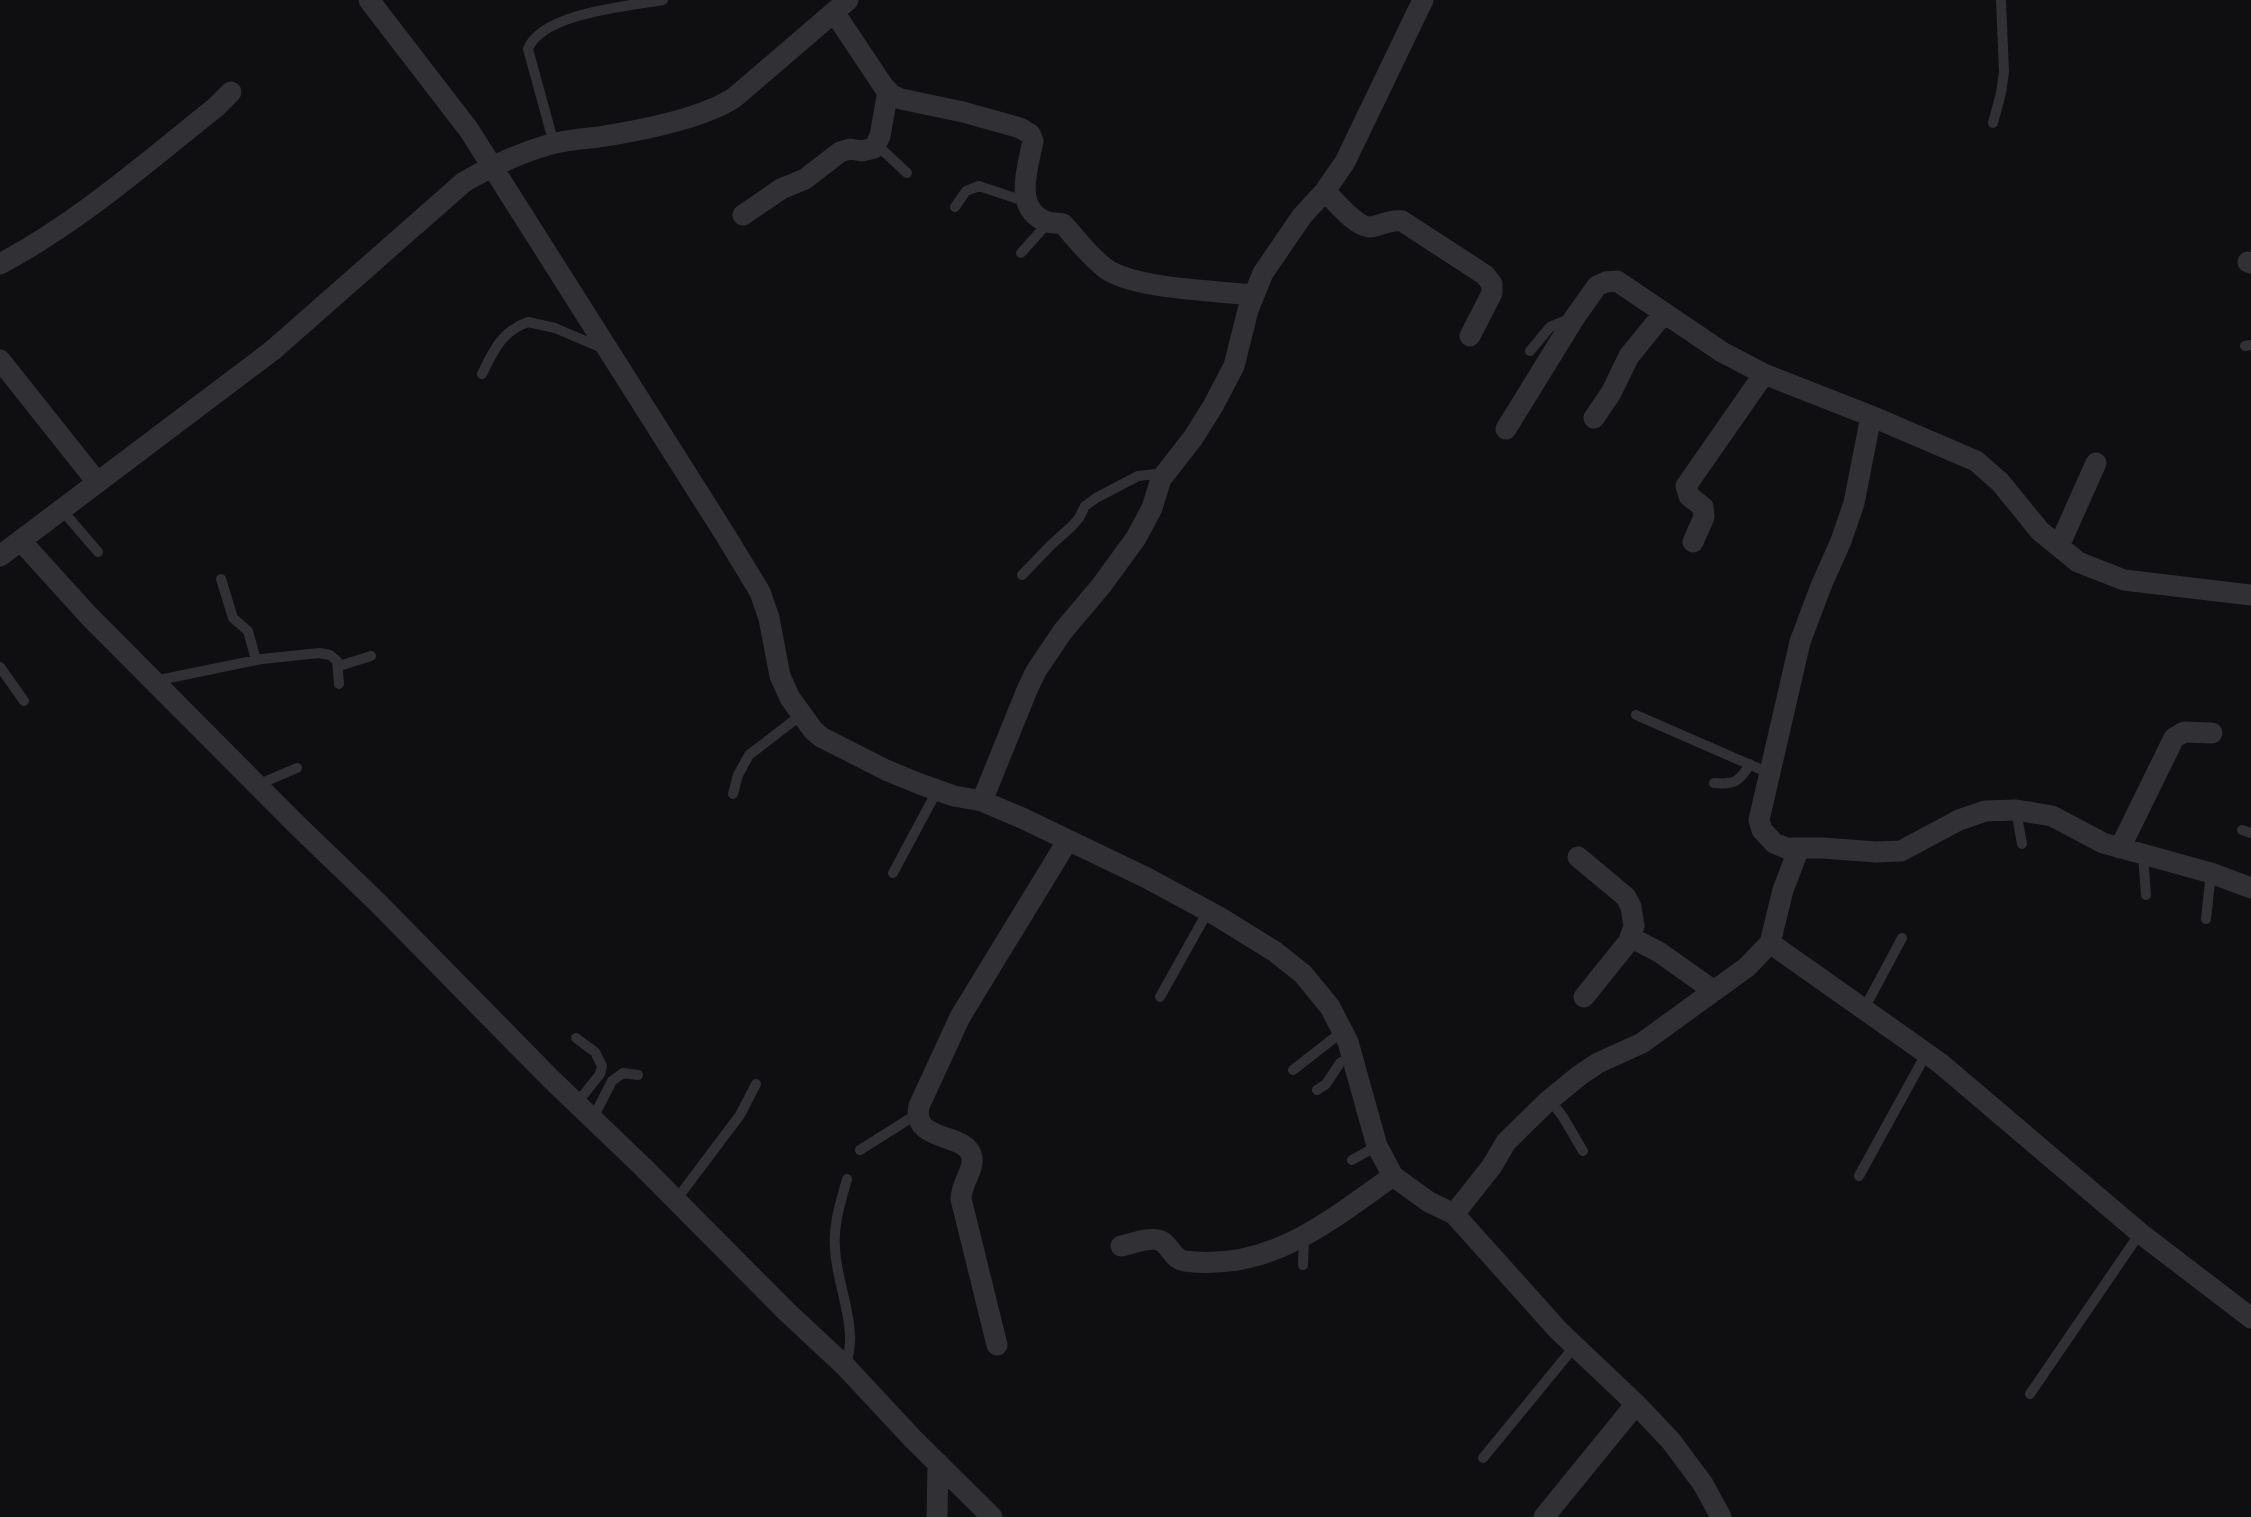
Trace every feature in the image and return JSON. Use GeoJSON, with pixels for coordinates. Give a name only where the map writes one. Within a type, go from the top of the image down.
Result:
{"type":"FeatureCollection","features":[{"type":"Feature","properties":{"kind":"street"},"geometry":{"type":"LineString","coordinates":[[369,0],[463,122],[493,167],[760,592],[770,618],[780,676],[790,698],[813,730],[827,741],[886,770],[937,791],[982,801],[1068,840],[1208,910],[1274,951],[1303,974],[1330,1007],[1343,1031],[1377,1146],[1393,1176],[1429,1202],[1454,1214],[1574,1347],[1636,1404],[1671,1442],[1696,1476],[1721,1517]]}},
{"type":"Feature","properties":{"kind":"street"},"geometry":{"type":"LineString","coordinates":[[982,801],[1036,671],[1063,631],[1101,586],[1136,538],[1152,508],[1161,479],[1198,430],[1234,366],[1248,310],[1263,273],[1302,216],[1325,191],[1346,162],[1423,0]]}},
{"type":"Feature","properties":{"kind":"street"},"geometry":{"type":"LineString","coordinates":[[0,556],[273,350],[464,182],[493,167],[554,144],[687,118],[718,108],[735,97],[841,6],[888,91],[901,99],[963,112],[1026,131],[1033,141],[1024,195],[1033,213],[1048,223],[1064,224],[1092,257],[1114,274],[1137,282],[1254,295]]}},
{"type":"Feature","properties":{"kind":"street"},"geometry":{"type":"LineString","coordinates":[[743,215],[782,189],[804,179],[840,152],[850,149],[868,150],[877,145],[888,91]]}},
{"type":"Feature","properties":{"kind":"street"},"geometry":{"type":"LineString","coordinates":[[0,264],[24,251],[101,199],[216,107],[231,92]]}},
{"type":"Feature","properties":{"kind":"street"},"geometry":{"type":"LineString","coordinates":[[1325,191],[1360,225],[1371,227],[1392,220],[1402,221],[1485,275],[1492,284],[1492,293],[1470,336]]}},
{"type":"Feature","properties":{"kind":"street"},"geometry":{"type":"LineString","coordinates":[[1506,429],[1575,316],[1597,286],[1617,281],[1722,352],[1764,374],[1976,461],[2000,482],[2040,531],[2078,562],[2124,580],[2251,595]]}},
{"type":"Feature","properties":{"kind":"street"},"geometry":{"type":"LineString","coordinates":[[1594,418],[1611,393],[1629,356],[1664,313]]}},
{"type":"Feature","properties":{"kind":"street"},"geometry":{"type":"LineString","coordinates":[[0,360],[97,482]]}},
{"type":"Feature","properties":{"kind":"street"},"geometry":{"type":"LineString","coordinates":[[1693,542],[1704,517],[1703,507],[1689,496],[1686,486],[1764,374]]}},
{"type":"Feature","properties":{"kind":"street"},"geometry":{"type":"LineString","coordinates":[[1871,416],[1854,503],[1800,642],[1760,769],[1759,820],[1762,830],[1774,843],[1786,848],[1901,851],[1959,820],[1985,811],[2016,810],[2052,816],[2103,843],[2211,873],[2251,888]]}},
{"type":"Feature","properties":{"kind":"street"},"geometry":{"type":"LineString","coordinates":[[2059,546],[2096,463]]}},
{"type":"Feature","properties":{"kind":"street"},"geometry":{"type":"LineString","coordinates":[[21,541],[88,615],[786,1311],[846,1367],[992,1517]]}},
{"type":"Feature","properties":{"kind":"street"},"geometry":{"type":"LineString","coordinates":[[2120,848],[2174,738],[2184,732],[2212,733]]}},
{"type":"Feature","properties":{"kind":"street"},"geometry":{"type":"LineString","coordinates":[[997,1345],[961,1199],[963,1183],[973,1159],[959,1143],[928,1130],[921,1124],[917,1114],[960,1017],[1068,840]]}},
{"type":"Feature","properties":{"kind":"street"},"geometry":{"type":"LineString","coordinates":[[1454,1214],[1492,1166],[1506,1142],[1518,1128],[1550,1100],[1598,1063],[1642,1043],[1747,967],[1770,943],[1783,890],[1799,848]]}},
{"type":"Feature","properties":{"kind":"street"},"geometry":{"type":"LineString","coordinates":[[1578,857],[1626,897],[1633,915],[1634,926],[1630,937],[1584,997]]}},
{"type":"Feature","properties":{"kind":"street"},"geometry":{"type":"LineString","coordinates":[[1630,937],[1659,952],[1714,991]]}},
{"type":"Feature","properties":{"kind":"street"},"geometry":{"type":"LineString","coordinates":[[1770,943],[1926,1054],[2140,1233],[2251,1318]]}},
{"type":"Feature","properties":{"kind":"street"},"geometry":{"type":"LineString","coordinates":[[1121,1246],[1156,1240],[1163,1242],[1173,1255],[1185,1261],[1245,1260],[1312,1234],[1393,1176]]}},
{"type":"Feature","properties":{"kind":"street"},"geometry":{"type":"LineString","coordinates":[[1544,1517],[1636,1404]]}},
{"type":"Feature","properties":{"kind":"street"},"geometry":{"type":"LineString","coordinates":[[937,1517],[938,1463]]}},
{"type":"Feature","properties":{"kind":"lane"},"geometry":{"type":"LineString","coordinates":[[554,144],[528,49],[531,42],[545,30],[584,13],[663,0]]}},
{"type":"Feature","properties":{"kind":"lane"},"geometry":{"type":"LineString","coordinates":[[1993,123],[2004,72],[2001,0]]}},
{"type":"Feature","properties":{"kind":"lane"},"geometry":{"type":"LineString","coordinates":[[877,145],[907,173]]}},
{"type":"Feature","properties":{"kind":"lane"},"geometry":{"type":"LineString","coordinates":[[955,207],[966,191],[979,186],[1028,202]]}},
{"type":"Feature","properties":{"kind":"lane"},"geometry":{"type":"LineString","coordinates":[[1021,253],[1048,223]]}},
{"type":"Feature","properties":{"kind":"lane"},"geometry":{"type":"LineString","coordinates":[[1530,351],[1550,327],[1575,316]]}},
{"type":"Feature","properties":{"kind":"lane"},"geometry":{"type":"LineString","coordinates":[[482,374],[496,347],[507,333],[528,322],[555,328],[608,350]]}},
{"type":"Feature","properties":{"kind":"lane"},"geometry":{"type":"LineString","coordinates":[[1022,574],[1071,527],[1085,506],[1096,498],[1138,476],[1167,472]]}},
{"type":"Feature","properties":{"kind":"lane"},"geometry":{"type":"LineString","coordinates":[[61,509],[98,552]]}},
{"type":"Feature","properties":{"kind":"lane"},"geometry":{"type":"LineString","coordinates":[[221,579],[233,618],[248,631],[256,660]]}},
{"type":"Feature","properties":{"kind":"lane"},"geometry":{"type":"LineString","coordinates":[[154,681],[256,660],[319,653],[335,658],[339,666],[339,684]]}},
{"type":"Feature","properties":{"kind":"lane"},"geometry":{"type":"LineString","coordinates":[[339,666],[371,656]]}},
{"type":"Feature","properties":{"kind":"lane"},"geometry":{"type":"LineString","coordinates":[[0,667],[24,701]]}},
{"type":"Feature","properties":{"kind":"lane"},"geometry":{"type":"LineString","coordinates":[[733,794],[738,775],[749,755],[801,715]]}},
{"type":"Feature","properties":{"kind":"lane"},"geometry":{"type":"LineString","coordinates":[[1636,715],[1760,769]]}},
{"type":"Feature","properties":{"kind":"lane"},"geometry":{"type":"LineString","coordinates":[[257,784],[297,768]]}},
{"type":"Feature","properties":{"kind":"lane"},"geometry":{"type":"LineString","coordinates":[[1714,783],[1735,782],[1760,769]]}},
{"type":"Feature","properties":{"kind":"lane"},"geometry":{"type":"LineString","coordinates":[[893,873],[937,791]]}},
{"type":"Feature","properties":{"kind":"lane"},"geometry":{"type":"LineString","coordinates":[[2016,810],[2022,844]]}},
{"type":"Feature","properties":{"kind":"lane"},"geometry":{"type":"LineString","coordinates":[[2143,855],[2146,895]]}},
{"type":"Feature","properties":{"kind":"lane"},"geometry":{"type":"LineString","coordinates":[[2206,919],[2211,873]]}},
{"type":"Feature","properties":{"kind":"lane"},"geometry":{"type":"LineString","coordinates":[[1160,998],[1208,910]]}},
{"type":"Feature","properties":{"kind":"lane"},"geometry":{"type":"LineString","coordinates":[[1864,1009],[1902,938]]}},
{"type":"Feature","properties":{"kind":"lane"},"geometry":{"type":"LineString","coordinates":[[1293,1070],[1343,1031]]}},
{"type":"Feature","properties":{"kind":"lane"},"geometry":{"type":"LineString","coordinates":[[576,1038],[595,1052],[602,1066],[600,1074],[577,1103]]}},
{"type":"Feature","properties":{"kind":"lane"},"geometry":{"type":"LineString","coordinates":[[1859,1176],[1926,1054]]}},
{"type":"Feature","properties":{"kind":"lane"},"geometry":{"type":"LineString","coordinates":[[1317,1090],[1326,1084],[1340,1064],[1352,1056]]}},
{"type":"Feature","properties":{"kind":"lane"},"geometry":{"type":"LineString","coordinates":[[593,1118],[612,1081],[623,1073],[639,1076]]}},
{"type":"Feature","properties":{"kind":"lane"},"geometry":{"type":"LineString","coordinates":[[676,1200],[740,1115],[756,1084]]}},
{"type":"Feature","properties":{"kind":"lane"},"geometry":{"type":"LineString","coordinates":[[1550,1100],[1583,1151]]}},
{"type":"Feature","properties":{"kind":"lane"},"geometry":{"type":"LineString","coordinates":[[860,1150],[917,1114]]}},
{"type":"Feature","properties":{"kind":"lane"},"geometry":{"type":"LineString","coordinates":[[1352,1160],[1377,1146]]}},
{"type":"Feature","properties":{"kind":"lane"},"geometry":{"type":"LineString","coordinates":[[846,1367],[850,1331],[834,1246],[836,1220],[847,1179]]}},
{"type":"Feature","properties":{"kind":"lane"},"geometry":{"type":"LineString","coordinates":[[2030,1394],[2140,1233]]}},
{"type":"Feature","properties":{"kind":"lane"},"geometry":{"type":"LineString","coordinates":[[1303,1265],[1304,1237]]}},
{"type":"Feature","properties":{"kind":"lane"},"geometry":{"type":"LineString","coordinates":[[1483,1458],[1574,1347]]}}]}
